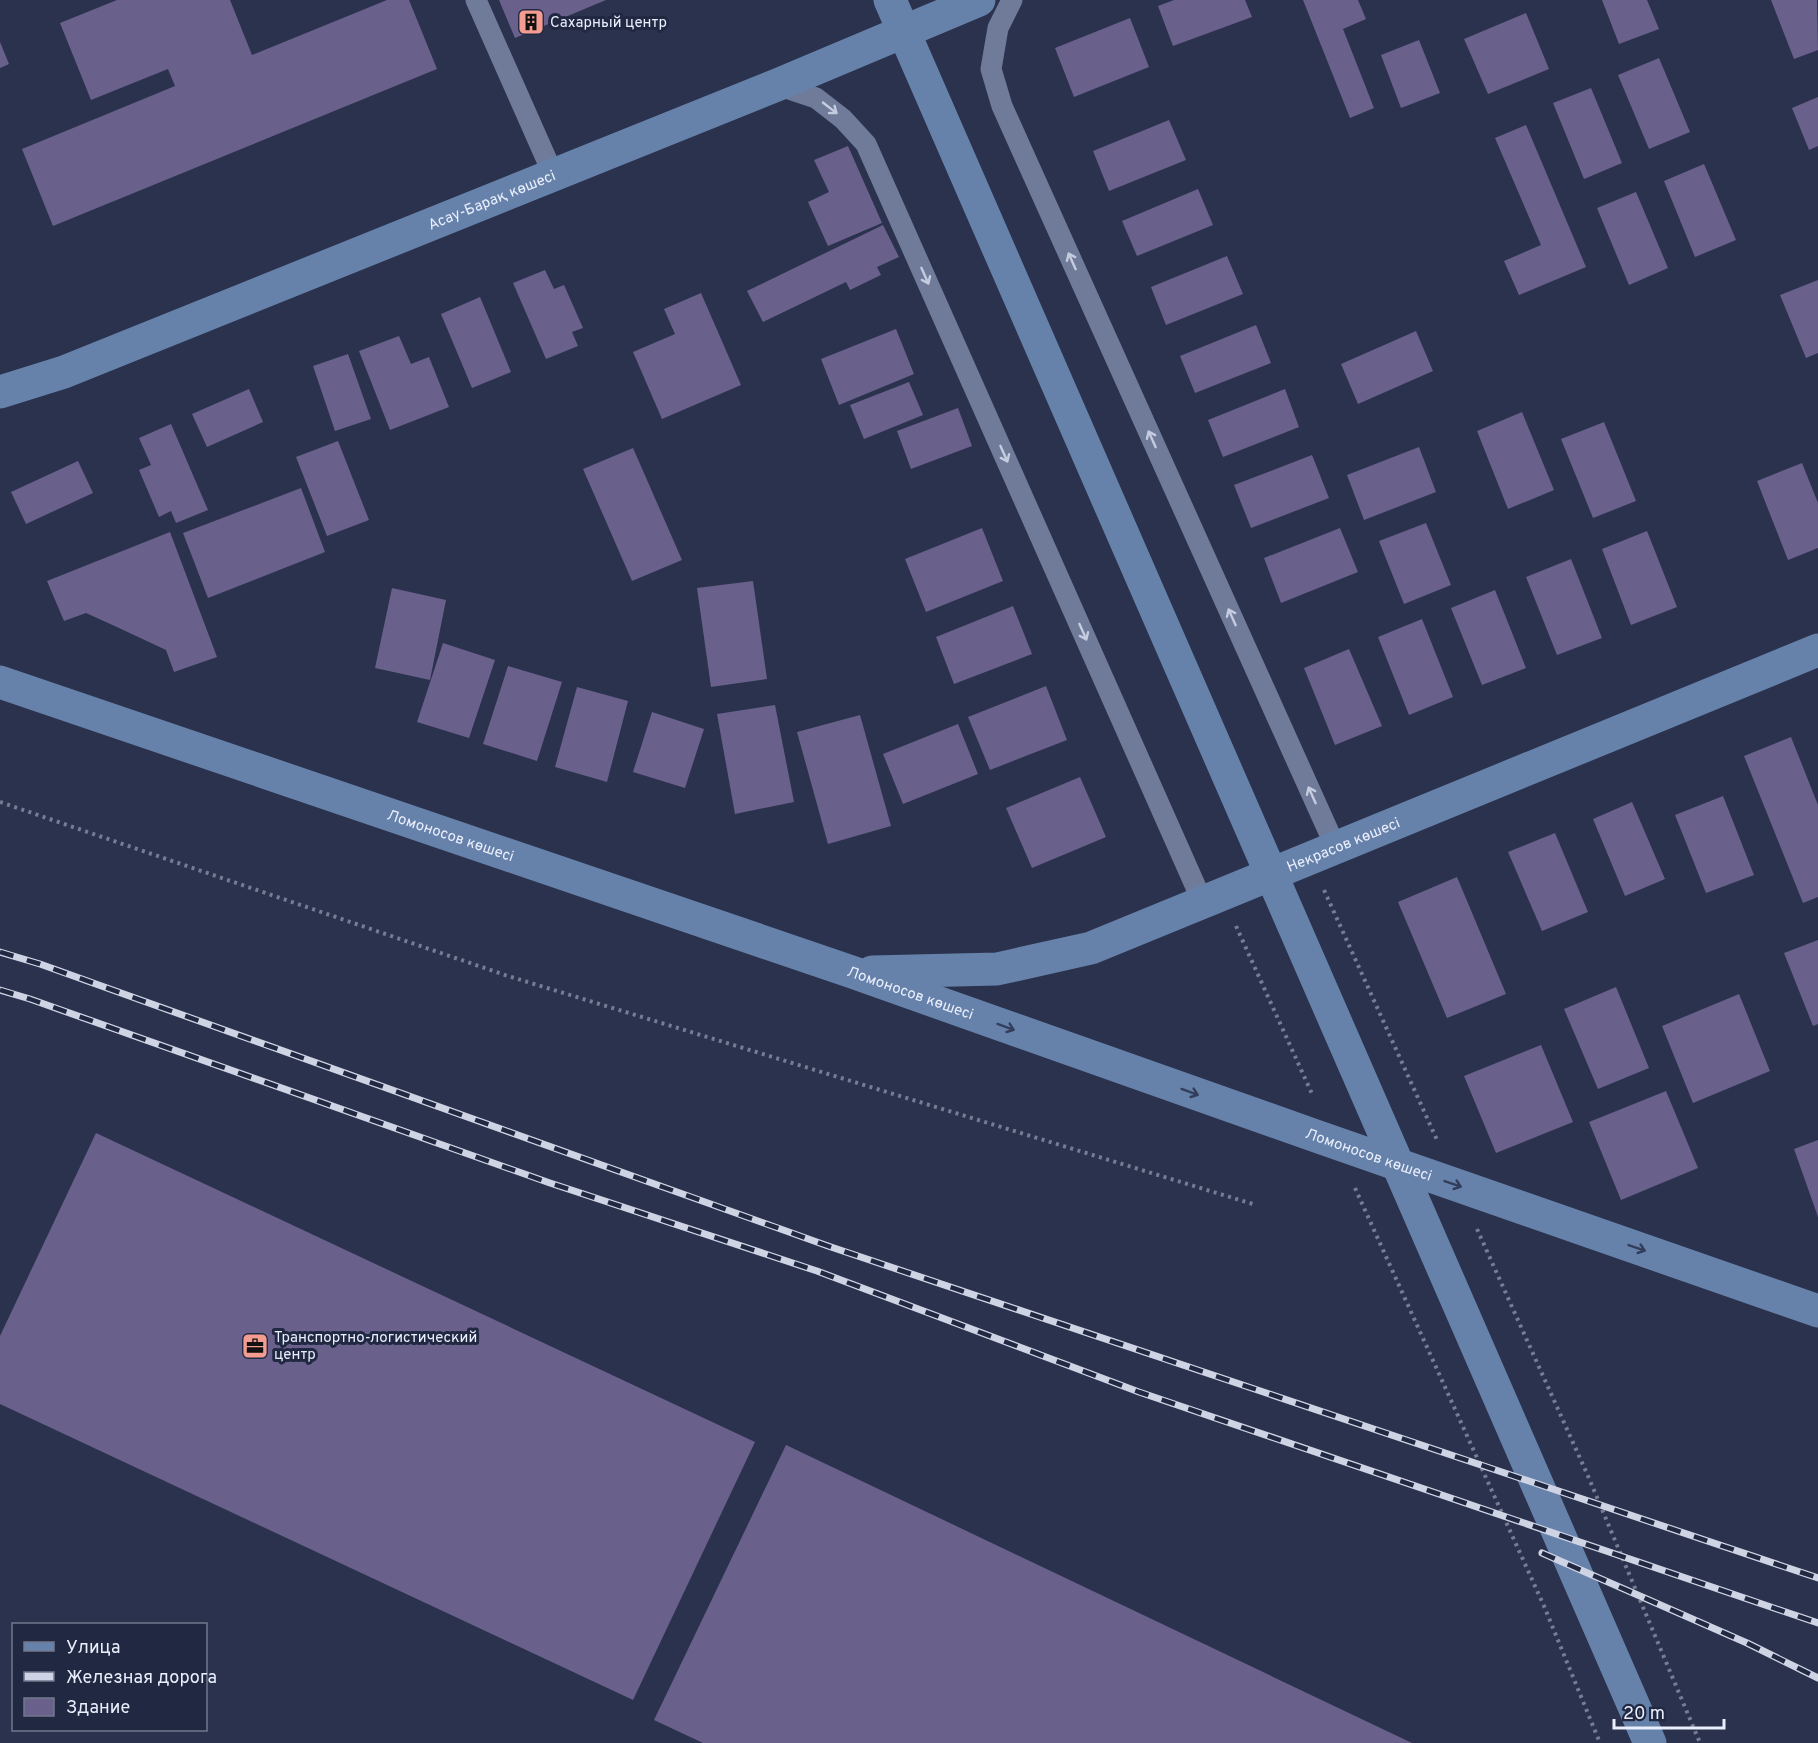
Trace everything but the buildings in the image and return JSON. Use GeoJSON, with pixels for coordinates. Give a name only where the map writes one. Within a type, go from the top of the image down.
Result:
{"type":"FeatureCollection","features":[{"type":"Feature","properties":{"kind":"main road"},"geometry":{"type":"LineString","coordinates":[[890,0],[1650,1743]]}},
{"type":"Feature","properties":{"kind":"main road","name":"Асау-Барақ көшесі"},"geometry":{"type":"LineString","coordinates":[[0,392],[64,372],[777,85],[979,0]]}},
{"type":"Feature","properties":{"kind":"main road","name":"Некрасов көшесі"},"geometry":{"type":"LineString","coordinates":[[852,972],[997,969],[1091,948],[1818,650]]}},
{"type":"Feature","properties":{"kind":"main road","name":"Ломоносов көшесі"},"geometry":{"type":"LineString","coordinates":[[0,682],[852,972],[1818,1311]]}},
{"type":"Feature","properties":{"kind":"lane"},"geometry":{"type":"LineString","coordinates":[[476,0],[553,174]]}},
{"type":"Feature","properties":{"kind":"lane"},"geometry":{"type":"LineString","coordinates":[[1012,0],[998,28],[991,69],[1002,106],[1336,848]]}},
{"type":"Feature","properties":{"kind":"lane"},"geometry":{"type":"LineString","coordinates":[[777,85],[816,98],[843,118],[866,144],[1203,903]]}},
{"type":"Feature","properties":{"kind":"path"},"geometry":{"type":"LineString","coordinates":[[0,802],[508,976],[1256,1205]]}},
{"type":"Feature","properties":{"kind":"path"},"geometry":{"type":"LineString","coordinates":[[1322,885],[1439,1145]]}},
{"type":"Feature","properties":{"kind":"path"},"geometry":{"type":"LineString","coordinates":[[1233,919],[1317,1104]]}},
{"type":"Feature","properties":{"kind":"path"},"geometry":{"type":"LineString","coordinates":[[1351,1181],[1539,1595],[1600,1743]]}},
{"type":"Feature","properties":{"kind":"path"},"geometry":{"type":"LineString","coordinates":[[1472,1220],[1588,1476],[1700,1743]]}},
{"type":"Feature","properties":{"kind":"railway"},"geometry":{"type":"LineString","coordinates":[[0,952],[40,964],[828,1246],[1818,1578]]}},
{"type":"Feature","properties":{"kind":"railway"},"geometry":{"type":"LineString","coordinates":[[0,990],[550,1183],[817,1271],[1139,1392],[1818,1623]]}},
{"type":"Feature","properties":{"kind":"railway"},"geometry":{"type":"LineString","coordinates":[[1542,1553],[1747,1643],[1818,1678]]}},
{"type":"Feature","properties":{"kind":"place","name":"Сахарный центр"},"geometry":{"type":"Point","coordinates":[531,22]}},
{"type":"Feature","properties":{"kind":"place","name":"Транспортно-логистический центр"},"geometry":{"type":"Point","coordinates":[255,1346]}}]}
